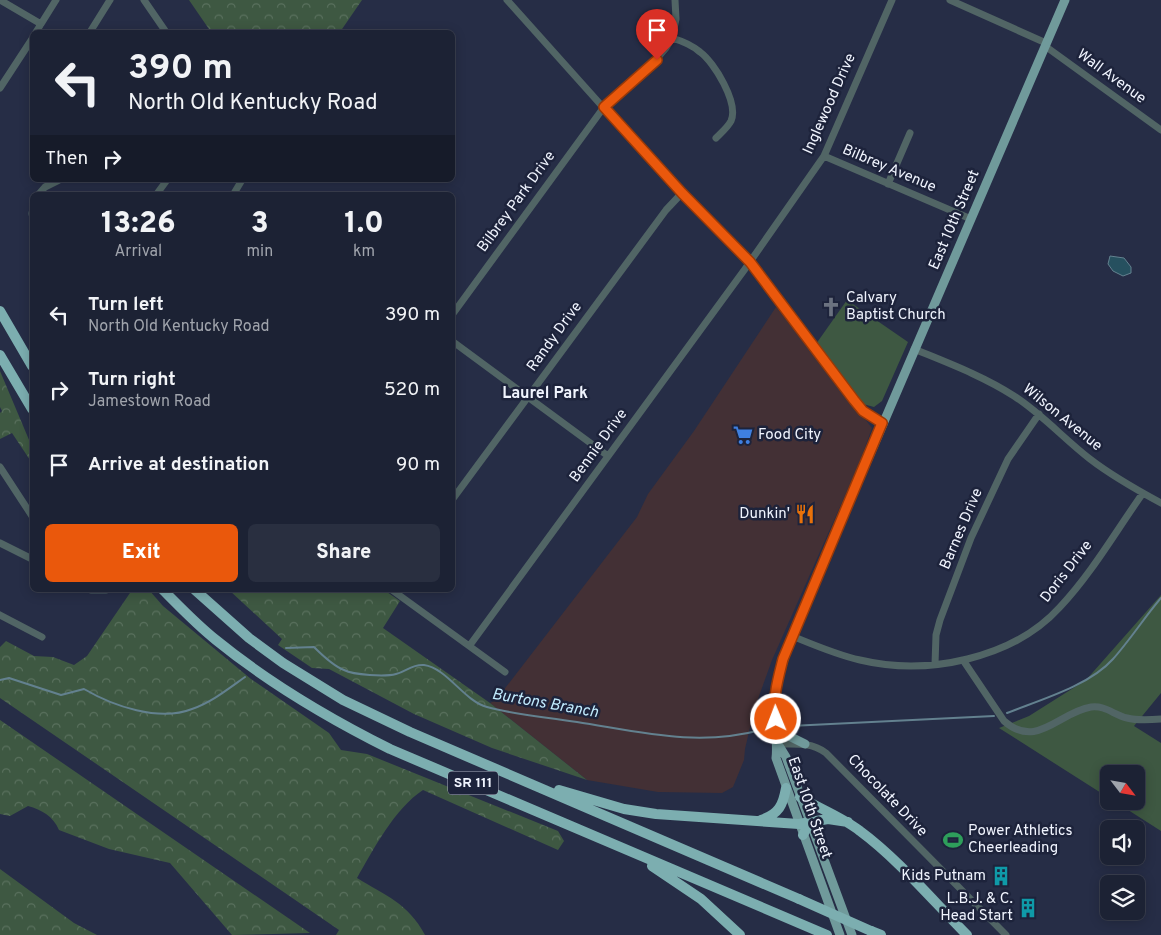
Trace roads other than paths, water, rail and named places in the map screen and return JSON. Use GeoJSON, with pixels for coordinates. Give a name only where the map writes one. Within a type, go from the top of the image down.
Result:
{"type":"FeatureCollection","features":[{"type":"Feature","properties":{"kind":"highway"},"geometry":{"type":"LineString","coordinates":[[0,311],[30,363]]}},
{"type":"Feature","properties":{"kind":"highway"},"geometry":{"type":"LineString","coordinates":[[0,355],[30,407]]}},
{"type":"Feature","properties":{"kind":"highway","name":"SR 111"},"geometry":{"type":"LineString","coordinates":[[165,592],[214,638],[266,678],[305,704],[390,749],[827,935]]}},
{"type":"Feature","properties":{"kind":"highway","name":"SR 111"},"geometry":{"type":"LineString","coordinates":[[197,592],[249,638],[283,663],[343,700],[504,772],[881,935]]}},
{"type":"Feature","properties":{"kind":"highway"},"geometry":{"type":"LineString","coordinates":[[504,772],[624,809],[759,821],[805,823],[828,819],[848,822]]}},
{"type":"Feature","properties":{"kind":"highway"},"geometry":{"type":"LineString","coordinates":[[759,821],[776,814],[783,804],[786,788]]}},
{"type":"Feature","properties":{"kind":"highway"},"geometry":{"type":"LineString","coordinates":[[800,797],[848,822],[874,842],[967,935]]}},
{"type":"Feature","properties":{"kind":"highway"},"geometry":{"type":"LineString","coordinates":[[561,821],[630,854],[680,883],[701,899],[740,935]]}},
{"type":"Feature","properties":{"kind":"highway"},"geometry":{"type":"LineString","coordinates":[[804,836],[805,823]]}},
{"type":"Feature","properties":{"kind":"main road","name":"East 10th Street"},"geometry":{"type":"LineString","coordinates":[[852,935],[805,823],[786,788],[776,758],[778,744],[774,710],[777,684],[792,636],[1065,0]]}},
{"type":"Feature","properties":{"kind":"main road"},"geometry":{"type":"LineString","coordinates":[[774,710],[776,719],[787,735],[805,744]]}},
{"type":"Feature","properties":{"kind":"main road"},"geometry":{"type":"LineString","coordinates":[[778,744],[786,757],[800,797],[805,823]]}},
{"type":"Feature","properties":{"kind":"main road","name":"East 10th Street"},"geometry":{"type":"LineString","coordinates":[[804,836],[839,933]]}},
{"type":"Feature","properties":{"kind":"street"},"geometry":{"type":"LineString","coordinates":[[0,0],[41,24]]}},
{"type":"Feature","properties":{"kind":"street"},"geometry":{"type":"LineString","coordinates":[[37,30],[56,0]]}},
{"type":"Feature","properties":{"kind":"street"},"geometry":{"type":"LineString","coordinates":[[91,30],[110,0]]}},
{"type":"Feature","properties":{"kind":"street"},"geometry":{"type":"LineString","coordinates":[[144,0],[165,30]]}},
{"type":"Feature","properties":{"kind":"street"},"geometry":{"type":"LineString","coordinates":[[507,0],[682,193],[750,262],[863,411],[882,423]]}},
{"type":"Feature","properties":{"kind":"street"},"geometry":{"type":"LineString","coordinates":[[674,0],[676,19],[672,38],[701,52],[714,65],[723,84],[733,114],[731,122],[716,138]]}},
{"type":"Feature","properties":{"kind":"street","name":"Inglewood Drive"},"geometry":{"type":"LineString","coordinates":[[750,262],[824,156],[892,0]]}},
{"type":"Feature","properties":{"kind":"street","name":"Wall Avenue"},"geometry":{"type":"LineString","coordinates":[[950,0],[1045,45],[1161,130]]}},
{"type":"Feature","properties":{"kind":"street","name":"Bilbrey Park Drive"},"geometry":{"type":"LineString","coordinates":[[455,311],[604,107],[647,70],[672,38]]}},
{"type":"Feature","properties":{"kind":"street"},"geometry":{"type":"LineString","coordinates":[[0,88],[30,41]]}},
{"type":"Feature","properties":{"kind":"street"},"geometry":{"type":"LineString","coordinates":[[888,184],[910,133]]}},
{"type":"Feature","properties":{"kind":"street","name":"Bilbrey Avenue"},"geometry":{"type":"LineString","coordinates":[[824,156],[971,219]]}},
{"type":"Feature","properties":{"kind":"street"},"geometry":{"type":"LineString","coordinates":[[41,192],[45,187],[55,182]]}},
{"type":"Feature","properties":{"kind":"street","name":"Randy Drive"},"geometry":{"type":"LineString","coordinates":[[455,496],[666,210],[682,193]]}},
{"type":"Feature","properties":{"kind":"street","name":"Bennie Drive"},"geometry":{"type":"LineString","coordinates":[[470,645],[750,262]]}},
{"type":"Feature","properties":{"kind":"street"},"geometry":{"type":"LineString","coordinates":[[455,343],[608,456]]}},
{"type":"Feature","properties":{"kind":"street","name":"Wilson Avenue"},"geometry":{"type":"LineString","coordinates":[[914,349],[999,387],[1039,414],[1089,458],[1142,493],[1161,503]]}},
{"type":"Feature","properties":{"kind":"street","name":"Barnes Drive"},"geometry":{"type":"LineString","coordinates":[[935,664],[936,635],[940,620],[971,538],[1008,459],[1039,414]]}},
{"type":"Feature","properties":{"kind":"street"},"geometry":{"type":"LineString","coordinates":[[0,467],[30,513]]}},
{"type":"Feature","properties":{"kind":"street","name":"Doris Drive"},"geometry":{"type":"LineString","coordinates":[[792,636],[860,660],[894,665],[935,664],[962,660],[1019,638],[1038,627],[1059,608],[1076,588],[1142,493]]}},
{"type":"Feature","properties":{"kind":"street"},"geometry":{"type":"LineString","coordinates":[[0,542],[30,558]]}},
{"type":"Feature","properties":{"kind":"street"},"geometry":{"type":"LineString","coordinates":[[395,592],[505,672]]}},
{"type":"Feature","properties":{"kind":"street"},"geometry":{"type":"LineString","coordinates":[[0,615],[42,637]]}},
{"type":"Feature","properties":{"kind":"street"},"geometry":{"type":"LineString","coordinates":[[962,660],[1004,721],[1012,728],[1022,732],[1043,730],[1076,711],[1090,707],[1102,707],[1127,718],[1161,719]]}},
{"type":"Feature","properties":{"kind":"street","name":"Chocolate Drive"},"geometry":{"type":"LineString","coordinates":[[778,744],[805,744],[817,747],[826,753],[1006,935]]}},
{"type":"Feature","properties":{"kind":"water"},"geometry":{"type":"Polygon","coordinates":[[[1110,256],[1124,258],[1131,267],[1131,273],[1123,276],[1113,271],[1108,264],[1110,256]]]}},
{"type":"Feature","properties":{"kind":"waterway","name":"Burtons Branch"},"geometry":{"type":"LineString","coordinates":[[1007,713],[1078,685],[1103,669],[1119,652],[1161,598]]}},
{"type":"Feature","properties":{"kind":"waterway","name":"Burtons Branch"},"geometry":{"type":"LineString","coordinates":[[286,648],[314,647],[340,668],[362,674],[391,675],[416,666],[432,667],[479,704],[509,712],[646,733],[692,738],[737,735],[761,730]]}},
{"type":"Feature","properties":{"kind":"waterway","name":"Burtons Branch"},"geometry":{"type":"LineString","coordinates":[[0,680],[9,678],[61,695],[84,689],[122,706],[151,713],[165,714],[179,713],[206,703],[245,677]]}},
{"type":"Feature","properties":{"kind":"waterway","name":"Burtons Branch"},"geometry":{"type":"LineString","coordinates":[[790,726],[994,716]]}},
{"type":"Feature","properties":{"kind":"place","name":"Calvary Baptist Church"},"geometry":{"type":"Point","coordinates":[831,307]}},
{"type":"Feature","properties":{"kind":"place","name":"Food City"},"geometry":{"type":"Point","coordinates":[743,435]}},
{"type":"Feature","properties":{"kind":"place","name":"Dunkin'"},"geometry":{"type":"Point","coordinates":[805,514]}},
{"type":"Feature","properties":{"kind":"place","name":"Power Athletics Cheerleading"},"geometry":{"type":"Point","coordinates":[953,840]}},
{"type":"Feature","properties":{"kind":"place","name":"Kids Putnam"},"geometry":{"type":"Point","coordinates":[1001,876]}},
{"type":"Feature","properties":{"kind":"place","name":"L.B.J. & C. Head Start"},"geometry":{"type":"Point","coordinates":[1028,908]}},
{"type":"Feature","properties":{"kind":"district","name":"Laurel Park"},"geometry":{"type":"Point","coordinates":[545,394]}}]}
